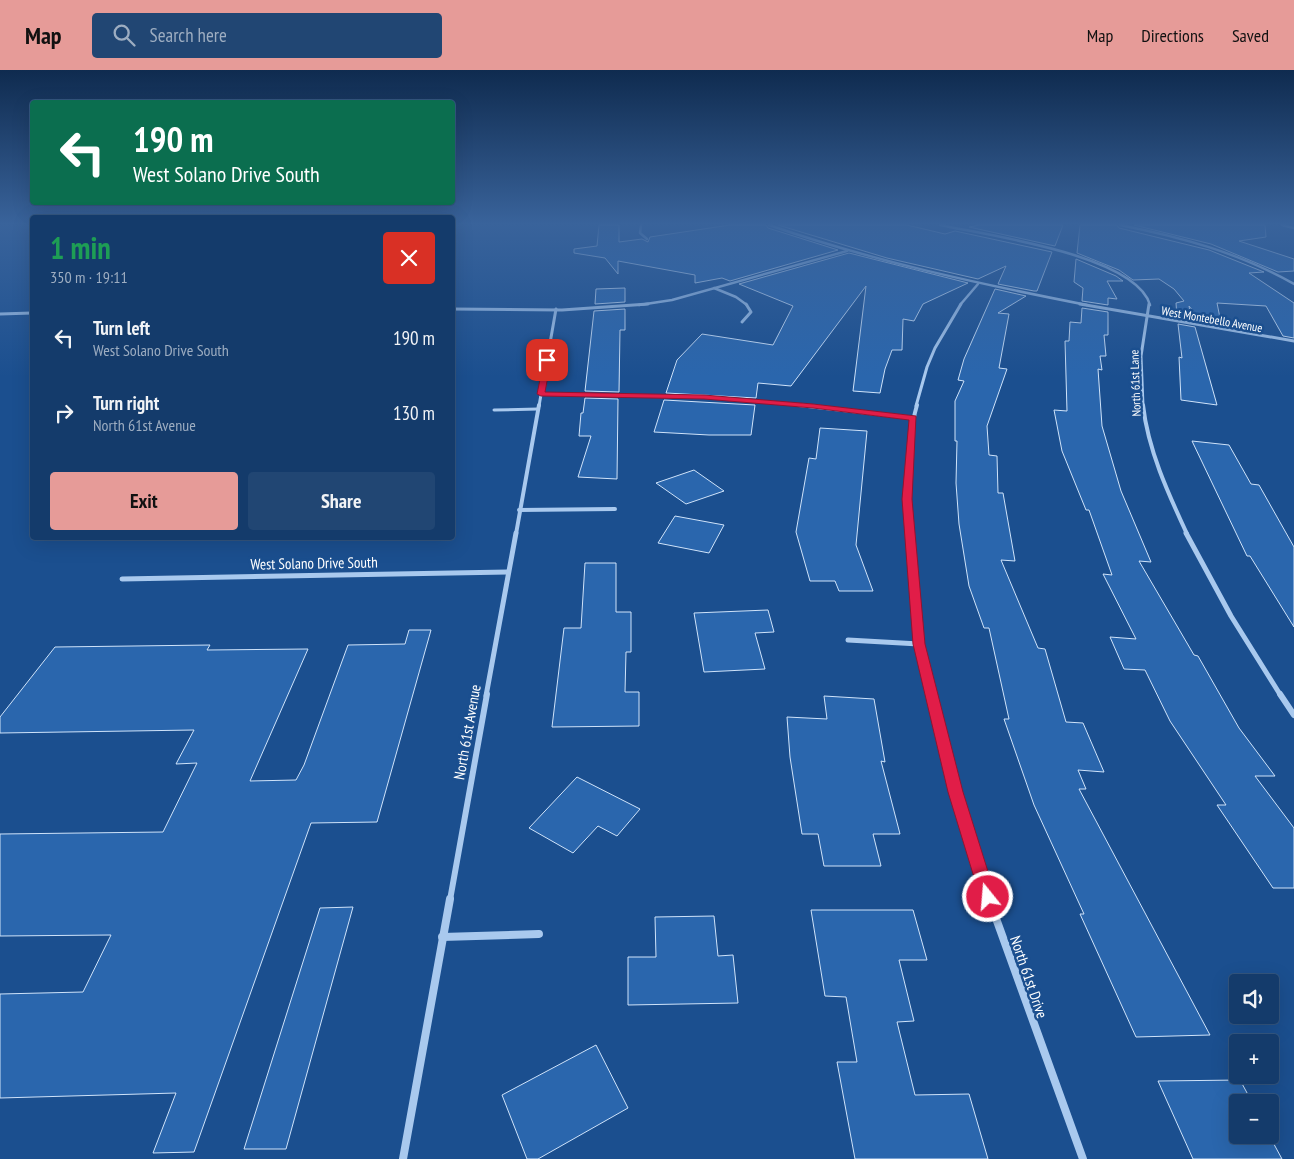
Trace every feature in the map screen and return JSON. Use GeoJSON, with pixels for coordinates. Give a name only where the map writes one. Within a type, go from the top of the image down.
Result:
{"type":"FeatureCollection","features":[{"type":"Feature","properties":{"kind":"street"},"geometry":{"type":"LineString","coordinates":[[455,309],[556,309],[646,305],[757,276]]}},
{"type":"Feature","properties":{"kind":"street","name":"West Montebello Avenue"},"geometry":{"type":"LineString","coordinates":[[947,276],[978,284],[1147,316],[1294,341]]}},
{"type":"Feature","properties":{"kind":"street","name":"North 61st Lane"},"geometry":{"type":"LineString","coordinates":[[1121,276],[1144,291],[1150,306],[1141,356],[1144,409],[1150,438],[1171,498],[1203,566],[1244,638],[1294,716]]}},
{"type":"Feature","properties":{"kind":"street"},"geometry":{"type":"LineString","coordinates":[[1277,276],[1294,284]]}},
{"type":"Feature","properties":{"kind":"street","name":"North 61st Drive"},"geometry":{"type":"LineString","coordinates":[[978,284],[963,300],[935,348],[927,367],[913,418],[907,499],[919,644],[956,792],[988,897],[1083,1159]]}},
{"type":"Feature","properties":{"kind":"street"},"geometry":{"type":"LineString","coordinates":[[714,288],[744,301],[748,305],[751,312],[742,322]]}},
{"type":"Feature","properties":{"kind":"street","name":"North 61st Avenue"},"geometry":{"type":"LineString","coordinates":[[402,1159],[556,309]]}},
{"type":"Feature","properties":{"kind":"street"},"geometry":{"type":"LineString","coordinates":[[0,314],[30,314]]}},
{"type":"Feature","properties":{"kind":"street"},"geometry":{"type":"LineString","coordinates":[[541,394],[704,397],[813,406],[913,418]]}},
{"type":"Feature","properties":{"kind":"street"},"geometry":{"type":"LineString","coordinates":[[519,510],[615,509]]}},
{"type":"Feature","properties":{"kind":"street","name":"West Solano Drive South"},"geometry":{"type":"LineString","coordinates":[[122,579],[508,572]]}},
{"type":"Feature","properties":{"kind":"street"},"geometry":{"type":"LineString","coordinates":[[848,640],[919,644]]}},
{"type":"Feature","properties":{"kind":"street"},"geometry":{"type":"LineString","coordinates":[[442,937],[539,934]]}},
{"type":"Feature","properties":{"kind":"lane"},"geometry":{"type":"LineString","coordinates":[[494,410],[538,409]]}},
{"type":"Feature","properties":{"kind":"building"},"geometry":{"type":"Polygon","coordinates":[[[695,276],[748,276],[730,281],[722,278],[695,283],[695,276]]]}},
{"type":"Feature","properties":{"kind":"building"},"geometry":{"type":"Polygon","coordinates":[[[768,276],[940,276],[968,283],[923,304],[914,321],[903,319],[902,350],[892,350],[885,369],[880,393],[853,391],[866,286],[791,386],[758,383],[756,398],[666,393],[677,360],[702,334],[773,345],[793,306],[739,284],[768,276]]]}},
{"type":"Feature","properties":{"kind":"building"},"geometry":{"type":"Polygon","coordinates":[[[964,276],[985,276],[978,279],[964,276]]]}},
{"type":"Feature","properties":{"kind":"building"},"geometry":{"type":"Polygon","coordinates":[[[1002,276],[1043,276],[1037,291],[998,284],[1002,276]]]}},
{"type":"Feature","properties":{"kind":"building"},"geometry":{"type":"Polygon","coordinates":[[[1075,276],[1116,276],[1123,281],[1107,281],[1117,299],[1108,298],[1108,305],[1082,301],[1083,288],[1074,282],[1075,276]]]}},
{"type":"Feature","properties":{"kind":"building"},"geometry":{"type":"Polygon","coordinates":[[[1127,276],[1253,276],[1294,303],[1294,338],[1283,336],[1266,306],[1217,303],[1220,318],[1214,317],[1215,324],[1201,321],[1189,306],[1192,320],[1177,317],[1176,303],[1184,301],[1174,289],[1159,279],[1133,280],[1127,276]]]}},
{"type":"Feature","properties":{"kind":"building"},"geometry":{"type":"Polygon","coordinates":[[[625,288],[625,302],[595,304],[596,289],[625,288]]]}},
{"type":"Feature","properties":{"kind":"building"},"geometry":{"type":"Polygon","coordinates":[[[995,289],[1026,296],[998,313],[1009,314],[999,368],[1007,369],[987,426],[989,455],[997,456],[998,493],[1003,493],[1015,561],[1001,560],[1038,648],[1045,649],[1066,722],[1083,723],[1104,772],[1078,770],[1086,789],[1079,789],[1210,1035],[1136,1037],[1080,914],[1084,914],[1034,805],[1004,719],[1009,719],[989,628],[984,628],[969,586],[959,524],[956,483],[957,441],[955,441],[955,401],[964,381],[958,380],[964,359],[995,289]]]}},
{"type":"Feature","properties":{"kind":"building"},"geometry":{"type":"Polygon","coordinates":[[[1082,308],[1108,312],[1108,335],[1104,335],[1106,356],[1100,356],[1102,370],[1098,369],[1102,426],[1121,491],[1151,562],[1139,561],[1194,655],[1198,656],[1239,728],[1275,776],[1255,776],[1294,828],[1294,888],[1273,888],[1217,805],[1226,805],[1170,721],[1145,670],[1124,669],[1110,637],[1136,639],[1103,574],[1112,575],[1089,510],[1086,510],[1062,451],[1054,410],[1067,411],[1065,341],[1069,341],[1070,322],[1081,323],[1082,308]]]}},
{"type":"Feature","properties":{"kind":"building"},"geometry":{"type":"Polygon","coordinates":[[[625,309],[625,330],[620,330],[619,392],[585,391],[594,311],[625,309]]]}},
{"type":"Feature","properties":{"kind":"building"},"geometry":{"type":"Polygon","coordinates":[[[1178,324],[1195,327],[1217,405],[1181,400],[1179,357],[1182,358],[1178,324]]]}},
{"type":"Feature","properties":{"kind":"building"},"geometry":{"type":"Polygon","coordinates":[[[585,398],[618,399],[617,479],[578,477],[591,436],[579,436],[581,413],[583,413],[585,398]]]}},
{"type":"Feature","properties":{"kind":"building"},"geometry":{"type":"Polygon","coordinates":[[[664,400],[755,405],[751,435],[654,432],[664,400]]]}},
{"type":"Feature","properties":{"kind":"building"},"geometry":{"type":"Polygon","coordinates":[[[820,428],[867,431],[856,545],[873,591],[839,591],[835,581],[810,581],[796,532],[809,458],[816,459],[820,428]]]}},
{"type":"Feature","properties":{"kind":"building"},"geometry":{"type":"Polygon","coordinates":[[[1192,441],[1229,445],[1251,484],[1259,485],[1294,547],[1294,627],[1250,556],[1247,556],[1192,441]]]}},
{"type":"Feature","properties":{"kind":"building"},"geometry":{"type":"Polygon","coordinates":[[[694,470],[724,491],[686,504],[656,483],[694,470]]]}},
{"type":"Feature","properties":{"kind":"building"},"geometry":{"type":"Polygon","coordinates":[[[675,516],[724,525],[709,553],[658,543],[675,516]]]}},
{"type":"Feature","properties":{"kind":"building"},"geometry":{"type":"Polygon","coordinates":[[[585,563],[616,563],[616,612],[631,612],[631,652],[626,652],[625,692],[639,692],[639,726],[552,727],[564,628],[581,628],[585,563]]]}},
{"type":"Feature","properties":{"kind":"building"},"geometry":{"type":"Polygon","coordinates":[[[768,610],[774,632],[755,633],[765,669],[704,672],[694,613],[768,610]]]}},
{"type":"Feature","properties":{"kind":"building"},"geometry":{"type":"Polygon","coordinates":[[[409,630],[431,630],[377,822],[311,823],[194,1152],[153,1153],[176,1093],[0,1098],[0,994],[83,992],[111,935],[0,936],[0,834],[163,832],[197,763],[176,764],[194,730],[0,733],[0,717],[55,647],[210,645],[207,650],[308,649],[250,781],[296,780],[304,765],[348,645],[405,644],[409,630]]]}},
{"type":"Feature","properties":{"kind":"building"},"geometry":{"type":"Polygon","coordinates":[[[824,696],[874,699],[885,762],[881,761],[900,834],[873,834],[881,866],[824,866],[818,834],[802,834],[790,757],[787,717],[827,719],[824,696]]]}},
{"type":"Feature","properties":{"kind":"building"},"geometry":{"type":"Polygon","coordinates":[[[577,777],[640,809],[617,836],[598,826],[573,853],[529,828],[577,777]]]}},
{"type":"Feature","properties":{"kind":"building"},"geometry":{"type":"Polygon","coordinates":[[[353,907],[286,1149],[244,1149],[320,908],[353,907]]]}},
{"type":"Feature","properties":{"kind":"building"},"geometry":{"type":"Polygon","coordinates":[[[811,910],[913,910],[927,960],[899,960],[914,1021],[897,1022],[915,1095],[969,1094],[988,1159],[855,1159],[837,1062],[857,1062],[846,997],[825,996],[811,910]]]}},
{"type":"Feature","properties":{"kind":"building"},"geometry":{"type":"Polygon","coordinates":[[[714,916],[718,956],[733,955],[738,1003],[628,1005],[628,957],[656,957],[655,917],[714,916]]]}},
{"type":"Feature","properties":{"kind":"building"},"geometry":{"type":"Polygon","coordinates":[[[596,1045],[628,1108],[538,1159],[527,1159],[502,1095],[596,1045]]]}},
{"type":"Feature","properties":{"kind":"building"},"geometry":{"type":"Polygon","coordinates":[[[1229,1080],[1229,1084],[1242,1084],[1248,1094],[1229,1094],[1229,1144],[1274,1144],[1282,1159],[1193,1159],[1158,1081],[1229,1080]]]}},
{"type":"Feature","properties":{"kind":"route"},"geometry":{"type":"LineString","coordinates":[[547,360],[541,394],[704,397],[813,406],[913,418],[907,499],[919,644],[956,792],[988,897]]}}]}
